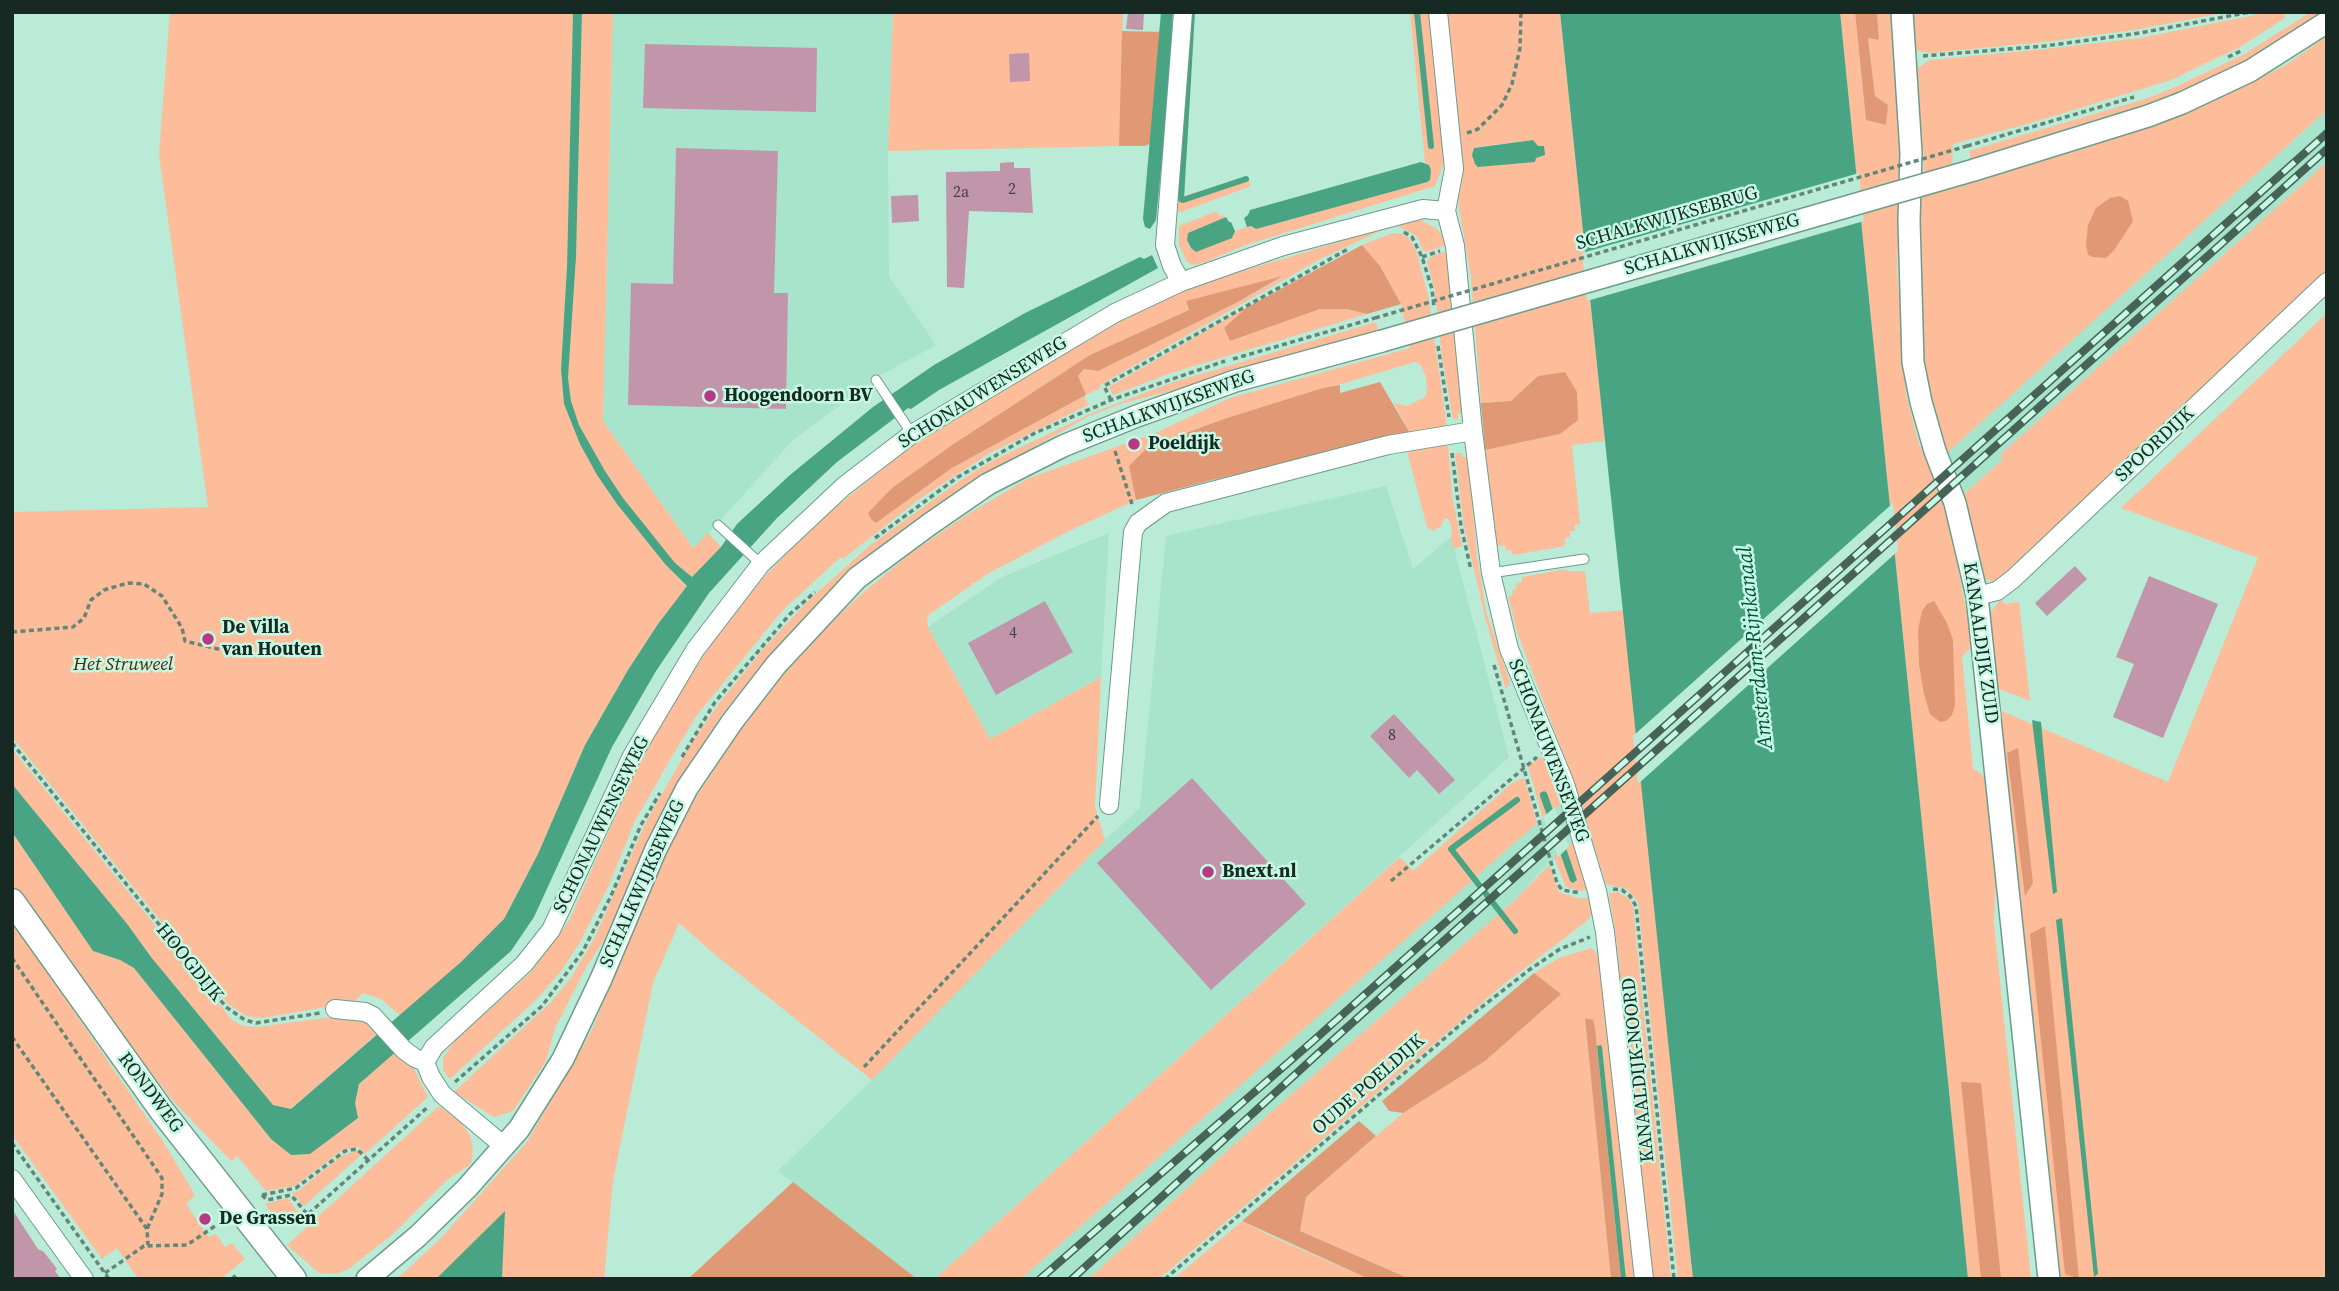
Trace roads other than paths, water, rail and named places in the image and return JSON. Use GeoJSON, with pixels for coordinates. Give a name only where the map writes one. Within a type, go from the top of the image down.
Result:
{"type":"FeatureCollection","features":[{"type":"Feature","properties":{"kind":"main road","name":"RONDWEG"},"geometry":{"type":"LineString","coordinates":[[12,901],[162,1111],[294,1279]]}},
{"type":"Feature","properties":{"kind":"street"},"geometry":{"type":"LineString","coordinates":[[1181,282],[1165,245],[1183,12]]}},
{"type":"Feature","properties":{"kind":"street","name":"SCHONAUWENSEWEG"},"geometry":{"type":"LineString","coordinates":[[1438,12],[1454,169],[1446,211],[1455,246],[1473,431],[1491,573],[1509,649],[1550,748],[1583,839],[1597,891],[1605,932],[1644,1279]]}},
{"type":"Feature","properties":{"kind":"street","name":"KANAALDIJK ZUID"},"geometry":{"type":"LineString","coordinates":[[1902,12],[1911,153],[1909,221],[1913,362],[1935,451],[1959,514],[1977,596],[2049,1279]]}},
{"type":"Feature","properties":{"kind":"street","name":"SCHALKWIJKSEWEG"},"geometry":{"type":"LineString","coordinates":[[367,1279],[418,1236],[505,1147],[519,1129],[563,1059],[601,979],[656,849],[687,788],[732,722],[776,665],[857,578],[988,484],[1063,446],[1234,381],[1382,341],[1974,170],[2148,116],[2250,71],[2327,22]]}},
{"type":"Feature","properties":{"kind":"street","name":"SCHONAUWENSEWEG"},"geometry":{"type":"LineString","coordinates":[[425,1062],[434,1047],[524,964],[551,930],[632,756],[754,558],[844,486],[907,426],[1115,313],[1181,282],[1283,246],[1423,209],[1446,211]]}},
{"type":"Feature","properties":{"kind":"street","name":"SPOORDIJK"},"geometry":{"type":"LineString","coordinates":[[1977,596],[1997,591],[2013,579],[2327,282]]}},
{"type":"Feature","properties":{"kind":"street"},"geometry":{"type":"LineString","coordinates":[[1109,805],[1133,531],[1138,523],[1166,503],[1179,499],[1388,445],[1473,431]]}},
{"type":"Feature","properties":{"kind":"street"},"geometry":{"type":"LineString","coordinates":[[335,1009],[365,1012],[381,1024],[404,1049],[425,1062],[442,1094],[505,1147]]}},
{"type":"Feature","properties":{"kind":"street"},"geometry":{"type":"LineString","coordinates":[[12,1179],[84,1279]]}},
{"type":"Feature","properties":{"kind":"lane"},"geometry":{"type":"LineString","coordinates":[[876,380],[907,426]]}},
{"type":"Feature","properties":{"kind":"lane"},"geometry":{"type":"LineString","coordinates":[[718,525],[754,558]]}},
{"type":"Feature","properties":{"kind":"lane"},"geometry":{"type":"LineString","coordinates":[[1491,573],[1584,559]]}},
{"type":"Feature","properties":{"kind":"water"},"geometry":{"type":"Polygon","coordinates":[[[573,12],[582,12],[576,257],[568,378],[571,401],[579,425],[623,498],[675,563],[692,577],[721,547],[737,524],[790,475],[873,407],[934,365],[1025,313],[1140,257],[1144,259],[1152,255],[1158,268],[939,390],[911,409],[908,408],[837,462],[777,518],[709,593],[656,671],[612,747],[534,917],[511,951],[359,1084],[355,1103],[358,1118],[310,1154],[291,1155],[271,1139],[134,968],[93,951],[12,832],[12,784],[273,1105],[291,1109],[461,962],[504,919],[538,854],[585,745],[628,670],[687,586],[665,564],[597,475],[580,444],[564,404],[561,369],[567,267],[573,12]]]}},
{"type":"Feature","properties":{"kind":"water"},"geometry":{"type":"Polygon","coordinates":[[[1161,12],[1173,12],[1168,99],[1156,220],[1150,229],[1145,227],[1143,219],[1161,12]]]}},
{"type":"Feature","properties":{"kind":"water","name":"Amsterdam-Rijnkanaal"},"geometry":{"type":"Polygon","coordinates":[[[1560,12],[1840,12],[1968,1279],[1693,1279],[1560,12]]]}},
{"type":"Feature","properties":{"kind":"water"},"geometry":{"type":"Polygon","coordinates":[[[1533,140],[1538,146],[1544,146],[1545,155],[1536,158],[1535,162],[1478,167],[1472,155],[1474,148],[1533,140]]]}},
{"type":"Feature","properties":{"kind":"water"},"geometry":{"type":"Polygon","coordinates":[[[1421,162],[1429,165],[1431,170],[1430,180],[1427,182],[1256,229],[1247,227],[1244,218],[1250,210],[1421,162]]]}},
{"type":"Feature","properties":{"kind":"water"},"geometry":{"type":"Polygon","coordinates":[[[1226,217],[1235,231],[1232,238],[1196,252],[1191,248],[1187,240],[1188,233],[1226,217]]]}},
{"type":"Feature","properties":{"kind":"water"},"geometry":{"type":"Polygon","coordinates":[[[2032,720],[2041,722],[2057,892],[2053,894],[2032,720]]]}},
{"type":"Feature","properties":{"kind":"water"},"geometry":{"type":"Polygon","coordinates":[[[1544,791],[1547,793],[1577,880],[1573,883],[1540,796],[1544,791]]]}},
{"type":"Feature","properties":{"kind":"water"},"geometry":{"type":"Polygon","coordinates":[[[2062,918],[2098,1274],[2094,1277],[2056,920],[2062,918]]]}},
{"type":"Feature","properties":{"kind":"water"},"geometry":{"type":"Polygon","coordinates":[[[1601,1045],[1626,1279],[1621,1279],[1597,1046],[1601,1045]]]}},
{"type":"Feature","properties":{"kind":"water"},"geometry":{"type":"Polygon","coordinates":[[[505,1211],[502,1279],[436,1279],[505,1211]]]}},
{"type":"Feature","properties":{"kind":"waterway"},"geometry":{"type":"LineString","coordinates":[[1192,12],[1181,199],[1246,179]]}},
{"type":"Feature","properties":{"kind":"waterway"},"geometry":{"type":"LineString","coordinates":[[1417,12],[1431,146]]}},
{"type":"Feature","properties":{"kind":"waterway"},"geometry":{"type":"LineString","coordinates":[[1515,931],[1451,849],[1517,800]]}},
{"type":"Feature","properties":{"kind":"railway"},"geometry":{"type":"LineString","coordinates":[[1040,1279],[1313,1041],[2327,133]]}},
{"type":"Feature","properties":{"kind":"railway"},"geometry":{"type":"LineString","coordinates":[[1072,1279],[1323,1049],[2327,149]]}},
{"type":"Feature","properties":{"kind":"place","name":"Hoogendoorn BV"},"geometry":{"type":"Point","coordinates":[710,396]}},
{"type":"Feature","properties":{"kind":"place","name":"Poeldijk"},"geometry":{"type":"Point","coordinates":[1134,444]}},
{"type":"Feature","properties":{"kind":"place","name":"De Villa van Houten"},"geometry":{"type":"Point","coordinates":[208,639]}},
{"type":"Feature","properties":{"kind":"place","name":"Bnext.nl"},"geometry":{"type":"Point","coordinates":[1208,872]}},
{"type":"Feature","properties":{"kind":"place","name":"De Grassen"},"geometry":{"type":"Point","coordinates":[205,1219]}},
{"type":"Feature","properties":{"kind":"park label","name":"Het Struweel"},"geometry":{"type":"Point","coordinates":[123,665]}}]}
